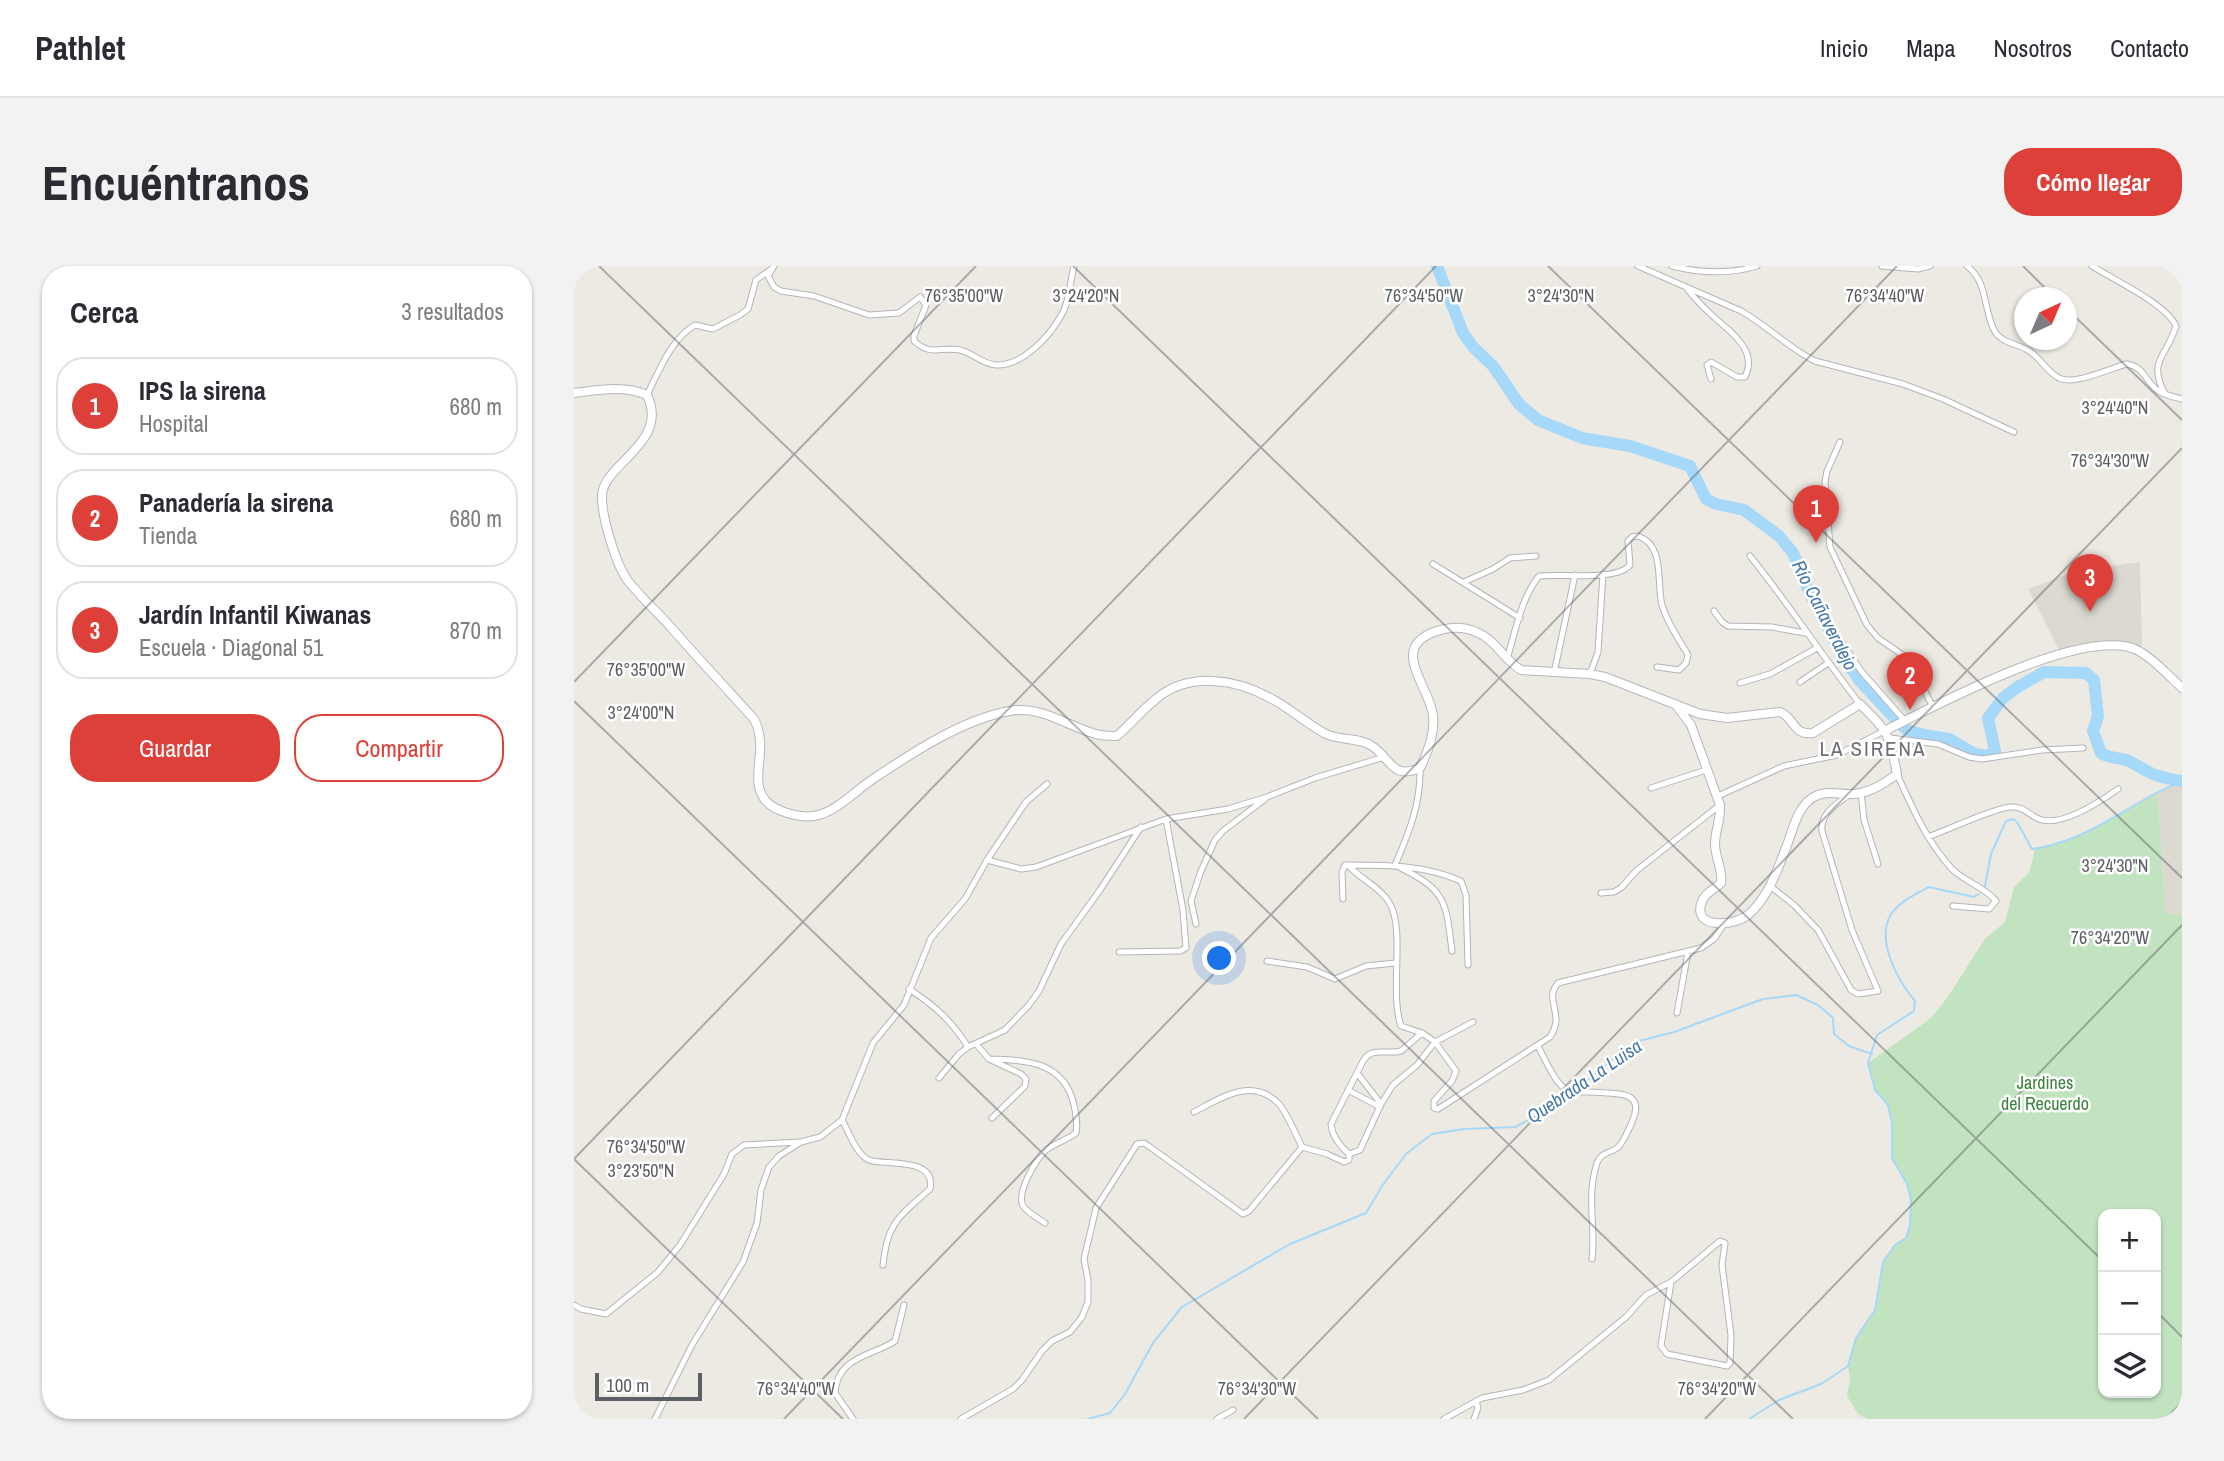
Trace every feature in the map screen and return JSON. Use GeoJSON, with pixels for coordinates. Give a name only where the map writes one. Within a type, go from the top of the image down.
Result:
{"type":"FeatureCollection","features":[{"type":"Feature","properties":{"kind":"street"},"geometry":{"type":"LineString","coordinates":[[772,268],[768,276],[774,287],[781,291],[814,296],[869,315],[899,313],[920,297],[926,305],[914,341],[938,351],[959,349],[996,365],[1022,357],[1043,338],[1062,314],[1074,266]]}},
{"type":"Feature","properties":{"kind":"street"},"geometry":{"type":"LineString","coordinates":[[1638,266],[1756,320],[1815,362],[1903,384],[1943,399],[2014,432]]}},
{"type":"Feature","properties":{"kind":"street"},"geometry":{"type":"LineString","coordinates":[[1672,266],[1722,273],[1743,271],[1757,266]]}},
{"type":"Feature","properties":{"kind":"street"},"geometry":{"type":"LineString","coordinates":[[1882,266],[1917,269],[1930,266]]}},
{"type":"Feature","properties":{"kind":"street"},"geometry":{"type":"LineString","coordinates":[[1967,266],[1977,274],[1980,281],[1994,331],[1999,337],[2032,352],[2058,378],[2078,379],[2127,364],[2143,371],[2156,390],[2182,399]]}},
{"type":"Feature","properties":{"kind":"street"},"geometry":{"type":"LineString","coordinates":[[2092,266],[2158,307],[2172,319],[2176,326],[2156,373],[2166,395]]}},
{"type":"Feature","properties":{"kind":"street"},"geometry":{"type":"LineString","coordinates":[[647,395],[671,350],[688,330],[695,325],[713,329],[740,316],[748,309],[756,280],[772,268]]}},
{"type":"Feature","properties":{"kind":"street"},"geometry":{"type":"LineString","coordinates":[[1686,288],[1705,309],[1740,339],[1748,357],[1745,377],[1737,377],[1711,362],[1706,365],[1711,379]]}},
{"type":"Feature","properties":{"kind":"street"},"geometry":{"type":"LineString","coordinates":[[574,393],[622,389],[647,395],[653,408],[650,425],[638,447],[606,482],[602,494],[613,548],[628,580],[754,719],[761,731],[758,786],[766,802],[778,810],[803,816],[816,816],[828,811],[881,774],[984,716],[1014,710],[1043,713],[1097,735],[1117,736],[1157,698],[1176,687],[1199,680],[1223,681],[1245,686],[1272,698],[1325,733],[1340,739],[1366,742],[1376,748],[1396,770],[1404,772],[1420,768]]}},
{"type":"Feature","properties":{"kind":"street"},"geometry":{"type":"LineString","coordinates":[[1840,442],[1825,482],[1830,547],[1867,625],[1878,638],[1910,660],[1933,708]]}},
{"type":"Feature","properties":{"kind":"street"},"geometry":{"type":"LineString","coordinates":[[1507,659],[1520,618],[1539,576],[1603,574],[1626,570],[1630,565],[1628,541],[1632,537],[1644,538],[1654,551],[1658,560],[1663,607],[1688,655],[1686,663],[1679,670],[1657,667]]}},
{"type":"Feature","properties":{"kind":"street"},"geometry":{"type":"LineString","coordinates":[[1464,582],[1510,558],[1536,556]]}},
{"type":"Feature","properties":{"kind":"street"},"geometry":{"type":"LineString","coordinates":[[1750,556],[1786,601],[1805,634],[1860,704],[1890,732],[1982,759],[2042,750],[2083,748]]}},
{"type":"Feature","properties":{"kind":"street"},"geometry":{"type":"LineString","coordinates":[[1433,565],[1520,618]]}},
{"type":"Feature","properties":{"kind":"street"},"geometry":{"type":"LineString","coordinates":[[1590,674],[1598,652],[1603,574]]}},
{"type":"Feature","properties":{"kind":"street"},"geometry":{"type":"LineString","coordinates":[[1554,673],[1575,575]]}},
{"type":"Feature","properties":{"kind":"street"},"geometry":{"type":"LineString","coordinates":[[1714,611],[1728,626],[1772,627],[1805,634]]}},
{"type":"Feature","properties":{"kind":"street"},"geometry":{"type":"LineString","coordinates":[[1395,865],[1416,810],[1420,792],[1420,768],[1427,754],[1433,719],[1430,701],[1412,661],[1413,651],[1418,642],[1443,628],[1474,631],[1488,638],[1521,670],[1605,677],[1700,714],[1727,718],[1780,712],[1788,716],[1798,731],[1804,734],[1813,733],[1860,704]]}},
{"type":"Feature","properties":{"kind":"street"},"geometry":{"type":"LineString","coordinates":[[1840,640],[1861,671],[1906,721]]}},
{"type":"Feature","properties":{"kind":"street"},"geometry":{"type":"LineString","coordinates":[[1601,893],[1614,892],[1622,887],[1636,871],[1745,782],[1784,766],[1837,755],[1890,732],[1906,721],[1984,684],[2067,652],[2111,645],[2139,650],[2182,688]]}},
{"type":"Feature","properties":{"kind":"street"},"geometry":{"type":"LineString","coordinates":[[1740,683],[1770,674],[1817,648]]}},
{"type":"Feature","properties":{"kind":"street"},"geometry":{"type":"LineString","coordinates":[[1800,681],[1828,663]]}},
{"type":"Feature","properties":{"kind":"street"},"geometry":{"type":"LineString","coordinates":[[1676,705],[1691,725],[1719,801],[1721,819],[1715,842],[1723,874],[1721,883],[1702,901],[1701,910],[1705,919],[1713,924],[1724,925],[1745,917],[1770,886],[1803,807],[1812,798],[1824,793],[1861,792],[1880,786],[1898,774]]}},
{"type":"Feature","properties":{"kind":"street"},"geometry":{"type":"LineString","coordinates":[[1890,732],[1898,774],[1928,837],[1953,870],[1996,901],[1989,909],[1953,906]]}},
{"type":"Feature","properties":{"kind":"street"},"geometry":{"type":"LineString","coordinates":[[987,859],[1021,869],[1036,867],[1166,819],[1228,809],[1384,757]]}},
{"type":"Feature","properties":{"kind":"street"},"geometry":{"type":"LineString","coordinates":[[1651,788],[1706,770]]}},
{"type":"Feature","properties":{"kind":"street"},"geometry":{"type":"LineString","coordinates":[[574,1305],[606,1314],[658,1272],[680,1245],[724,1174],[732,1154],[744,1145],[801,1142],[820,1137],[842,1120],[873,1043],[904,1004],[931,938],[965,899],[987,859],[1026,802],[1047,784]]}},
{"type":"Feature","properties":{"kind":"street"},"geometry":{"type":"LineString","coordinates":[[1928,837],[2007,807],[2022,807],[2048,821],[2063,818],[2095,805],[2118,789]]}},
{"type":"Feature","properties":{"kind":"street"},"geometry":{"type":"LineString","coordinates":[[1861,792],[1864,820],[1878,864]]}},
{"type":"Feature","properties":{"kind":"street"},"geometry":{"type":"LineString","coordinates":[[1770,886],[1794,905],[1818,930],[1852,990],[1858,994],[1878,991],[1852,930],[1821,825],[1827,814],[1850,794]]}},
{"type":"Feature","properties":{"kind":"street"},"geometry":{"type":"LineString","coordinates":[[1196,924],[1191,901],[1201,871],[1216,840],[1223,831],[1268,797]]}},
{"type":"Feature","properties":{"kind":"street"},"geometry":{"type":"LineString","coordinates":[[1119,952],[1181,951],[1186,948],[1183,910],[1166,819]]}},
{"type":"Feature","properties":{"kind":"street"},"geometry":{"type":"LineString","coordinates":[[939,1078],[959,1054],[1004,1030],[1029,1005],[1061,944],[1141,827]]}},
{"type":"Feature","properties":{"kind":"street"},"geometry":{"type":"LineString","coordinates":[[1343,899],[1342,872],[1345,865],[1395,865],[1442,873],[1461,881],[1466,895],[1468,965]]}},
{"type":"Feature","properties":{"kind":"street"},"geometry":{"type":"LineString","coordinates":[[1348,865],[1355,874],[1384,895],[1390,903],[1397,924],[1395,963],[1400,1023],[1404,1028],[1422,1033],[1435,1042],[1456,1071],[1452,1081],[1434,1101],[1434,1108],[1438,1109],[1550,1037],[1557,1021],[1552,996],[1558,984],[1661,956],[1688,953],[1714,939],[1724,925]]}},
{"type":"Feature","properties":{"kind":"street"},"geometry":{"type":"LineString","coordinates":[[1395,865],[1422,878],[1435,889],[1448,913],[1452,951]]}},
{"type":"Feature","properties":{"kind":"street"},"geometry":{"type":"LineString","coordinates":[[1677,1013],[1688,953]]}},
{"type":"Feature","properties":{"kind":"street"},"geometry":{"type":"LineString","coordinates":[[1267,961],[1307,967],[1335,979],[1357,968],[1395,963]]}},
{"type":"Feature","properties":{"kind":"street"},"geometry":{"type":"LineString","coordinates":[[909,989],[934,1005],[957,1028],[968,1047]]}},
{"type":"Feature","properties":{"kind":"street"},"geometry":{"type":"LineString","coordinates":[[1349,1154],[1360,1150],[1380,1105],[1393,1085],[1417,1065],[1435,1042],[1473,1022]]}},
{"type":"Feature","properties":{"kind":"street"},"geometry":{"type":"LineString","coordinates":[[1194,1112],[1241,1089],[1269,1096],[1280,1105],[1303,1147],[1344,1162],[1349,1160],[1349,1154],[1332,1132],[1331,1124],[1366,1055],[1373,1051],[1401,1051],[1422,1033]]}},
{"type":"Feature","properties":{"kind":"street"},"geometry":{"type":"LineString","coordinates":[[976,1044],[989,1059],[1026,1079],[1025,1086],[992,1118]]}},
{"type":"Feature","properties":{"kind":"street"},"geometry":{"type":"LineString","coordinates":[[1538,1046],[1555,1080],[1563,1089],[1572,1093],[1629,1096],[1635,1101],[1634,1119],[1622,1143],[1602,1154],[1596,1166],[1590,1208],[1594,1242],[1592,1259]]}},
{"type":"Feature","properties":{"kind":"street"},"geometry":{"type":"LineString","coordinates":[[989,1059],[1019,1060],[1053,1071],[1064,1081],[1071,1095],[1078,1126],[1076,1133],[1044,1152],[1036,1162],[1022,1192],[1023,1205],[1028,1212],[1045,1223]]}},
{"type":"Feature","properties":{"kind":"street"},"geometry":{"type":"LineString","coordinates":[[1357,1073],[1380,1105]]}},
{"type":"Feature","properties":{"kind":"street"},"geometry":{"type":"LineString","coordinates":[[1348,1090],[1380,1105]]}},
{"type":"Feature","properties":{"kind":"street"},"geometry":{"type":"LineString","coordinates":[[842,1120],[867,1160],[902,1162],[926,1173],[930,1180],[930,1189],[892,1226],[887,1237],[883,1265]]}},
{"type":"Feature","properties":{"kind":"street"},"geometry":{"type":"LineString","coordinates":[[654,1419],[692,1345],[743,1262],[757,1223],[761,1190],[769,1167],[779,1156],[801,1142]]}},
{"type":"Feature","properties":{"kind":"street"},"geometry":{"type":"LineString","coordinates":[[961,1419],[1013,1388],[1022,1380],[1042,1351],[1070,1332],[1082,1317],[1088,1302],[1084,1259],[1096,1208],[1137,1144],[1144,1143],[1243,1214],[1249,1211],[1303,1147]]}},
{"type":"Feature","properties":{"kind":"street"},"geometry":{"type":"LineString","coordinates":[[1444,1419],[1491,1395],[1523,1390],[1549,1380],[1626,1317],[1646,1295],[1671,1282],[1720,1241],[1725,1243],[1722,1265],[1731,1335],[1730,1363],[1727,1366],[1667,1354],[1663,1350],[1661,1346],[1671,1282]]}},
{"type":"Feature","properties":{"kind":"street"},"geometry":{"type":"LineString","coordinates":[[853,1419],[835,1392],[839,1377],[860,1355],[895,1342],[904,1305]]}},
{"type":"Feature","properties":{"kind":"street"},"geometry":{"type":"LineString","coordinates":[[1474,1419],[1478,1409],[1476,1401]]}},
{"type":"Feature","properties":{"kind":"street"},"geometry":{"type":"LineString","coordinates":[[1217,1419],[1233,1410]]}},
{"type":"Feature","properties":{"kind":"shaded area"},"geometry":{"type":"Polygon","coordinates":[[[2140,562],[2142,645],[2139,650],[2125,646],[2061,654],[2028,589],[2075,571],[2140,562]]]}},
{"type":"Feature","properties":{"kind":"shaded area"},"geometry":{"type":"Polygon","coordinates":[[[2182,781],[2182,915],[2165,913],[2159,809],[2155,793],[2182,781]]]}},
{"type":"Feature","properties":{"kind":"green space","name":"Jardines del Recuerdo"},"geometry":{"type":"Polygon","coordinates":[[[2155,793],[2159,809],[2165,913],[2182,915],[2182,1419],[1867,1419],[1858,1414],[1847,1396],[1850,1378],[1848,1366],[1856,1338],[1875,1310],[1883,1262],[1895,1245],[1907,1238],[1911,1199],[1907,1184],[1892,1158],[1892,1123],[1888,1105],[1875,1090],[1868,1063],[1931,1018],[1947,998],[1985,939],[2005,922],[2014,887],[2029,873],[2035,849],[2085,834],[2155,793]]]}},
{"type":"Feature","properties":{"kind":"waterway","name":"Río Cañaveralejo"},"geometry":{"type":"LineString","coordinates":[[1437,266],[1463,333],[1493,366],[1519,404],[1538,420],[1582,438],[1630,446],[1690,466],[1706,499],[1744,510],[1779,536],[1793,553],[1840,652],[1859,680],[1907,730],[1949,739],[1975,754],[1988,756],[1995,751],[1988,718],[2003,698],[2044,672],[2086,673],[2094,680],[2098,716],[2093,731],[2101,753],[2129,761],[2159,776],[2182,781]]}},
{"type":"Feature","properties":{"kind":"waterway"},"geometry":{"type":"LineString","coordinates":[[1985,886],[1991,854],[2006,821],[2013,819],[2017,822],[2032,849],[2048,846],[2078,836],[2182,781]]}},
{"type":"Feature","properties":{"kind":"waterway"},"geometry":{"type":"LineString","coordinates":[[1749,1419],[1779,1400],[1821,1384],[1848,1366],[1856,1338],[1875,1310],[1883,1262],[1895,1245],[1906,1238],[1910,1225],[1911,1199],[1907,1184],[1892,1158],[1892,1123],[1888,1105],[1875,1090],[1868,1063],[1877,1035],[1914,1011],[1915,1001],[1891,961],[1886,938],[1886,926],[1890,916],[1902,903],[1929,887],[1974,897],[1979,894]]}},
{"type":"Feature","properties":{"kind":"waterway","name":"Quebrada La Luisa"},"geometry":{"type":"LineString","coordinates":[[1575,1090],[1635,1042],[1674,1032],[1763,999],[1796,995],[1818,1005],[1833,1018],[1834,1034],[1849,1046],[1872,1054]]}},
{"type":"Feature","properties":{"kind":"waterway","name":"Quebrada La Luisa"},"geometry":{"type":"LineString","coordinates":[[1088,1419],[1110,1413],[1125,1394],[1153,1343],[1182,1307],[1290,1244],[1366,1213],[1406,1154],[1432,1134],[1464,1129],[1515,1127],[1571,1093]]}},
{"type":"Feature","properties":{"kind":"place","name":"IPS la sirena"},"geometry":{"type":"Point","coordinates":[1816,543]}},
{"type":"Feature","properties":{"kind":"place","name":"Jardín Infantil Kiwanas"},"geometry":{"type":"Point","coordinates":[2090,612]}},
{"type":"Feature","properties":{"kind":"place","name":"Panadería la sirena"},"geometry":{"type":"Point","coordinates":[1910,710]}},
{"type":"Feature","properties":{"kind":"district","name":"LA SIRENA"},"geometry":{"type":"Point","coordinates":[1873,748]}}]}
